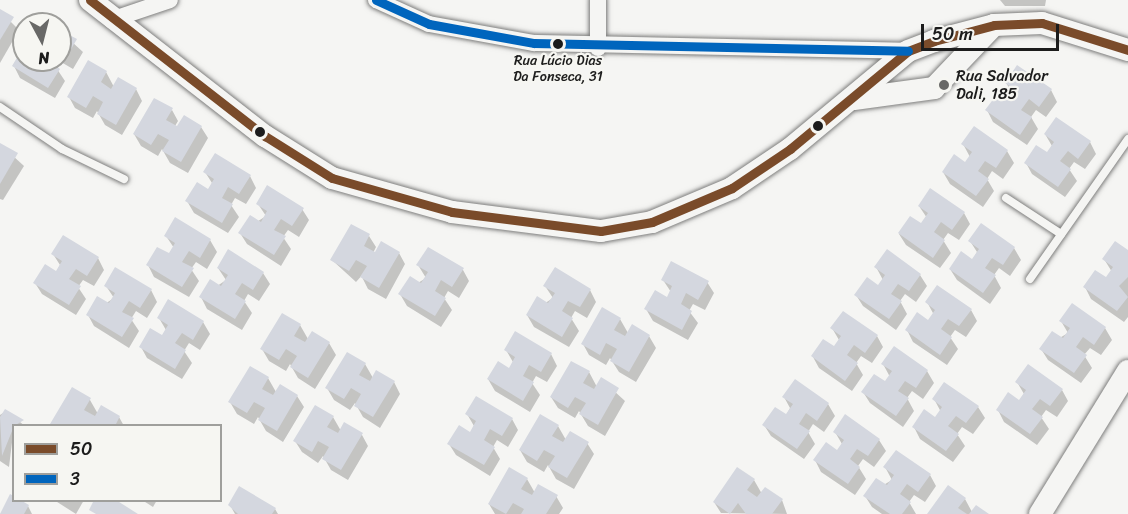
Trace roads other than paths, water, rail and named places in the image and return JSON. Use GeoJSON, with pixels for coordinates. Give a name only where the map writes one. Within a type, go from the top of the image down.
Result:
{"type":"FeatureCollection","features":[{"type":"Feature","properties":{"kind":"street"},"geometry":{"type":"LineString","coordinates":[[90,0],[111,20],[266,136],[332,178],[391,198],[548,228],[601,231],[694,207],[790,149],[854,99],[901,56],[934,41],[994,25],[1066,27],[1128,50]]}},
{"type":"Feature","properties":{"kind":"street"},"geometry":{"type":"LineString","coordinates":[[111,20],[170,0]]}},
{"type":"Feature","properties":{"kind":"street"},"geometry":{"type":"LineString","coordinates":[[376,0],[429,24],[475,36],[598,48],[901,56]]}},
{"type":"Feature","properties":{"kind":"street"},"geometry":{"type":"LineString","coordinates":[[598,0],[598,48]]}},
{"type":"Feature","properties":{"kind":"street"},"geometry":{"type":"LineString","coordinates":[[854,99],[909,94],[934,88],[954,73],[994,25]]}},
{"type":"Feature","properties":{"kind":"street"},"geometry":{"type":"LineString","coordinates":[[934,41],[950,51],[954,73]]}},
{"type":"Feature","properties":{"kind":"street"},"geometry":{"type":"LineString","coordinates":[[901,56],[909,94]]}},
{"type":"Feature","properties":{"kind":"street"},"geometry":{"type":"LineString","coordinates":[[1040,514],[1128,371]]}},
{"type":"Feature","properties":{"kind":"lane"},"geometry":{"type":"LineString","coordinates":[[0,107],[62,149],[124,179]]}},
{"type":"Feature","properties":{"kind":"lane"},"geometry":{"type":"LineString","coordinates":[[1030,279],[1128,140]]}},
{"type":"Feature","properties":{"kind":"lane"},"geometry":{"type":"LineString","coordinates":[[1006,198],[1061,234]]}},
{"type":"Feature","properties":{"kind":"place","name":"Rua Lúcio Dias Da Fonseca, 31"},"geometry":{"type":"Point","coordinates":[558,44]}},
{"type":"Feature","properties":{"kind":"place","name":"Rua Salvador Dali, 185"},"geometry":{"type":"Point","coordinates":[944,85]}}]}
